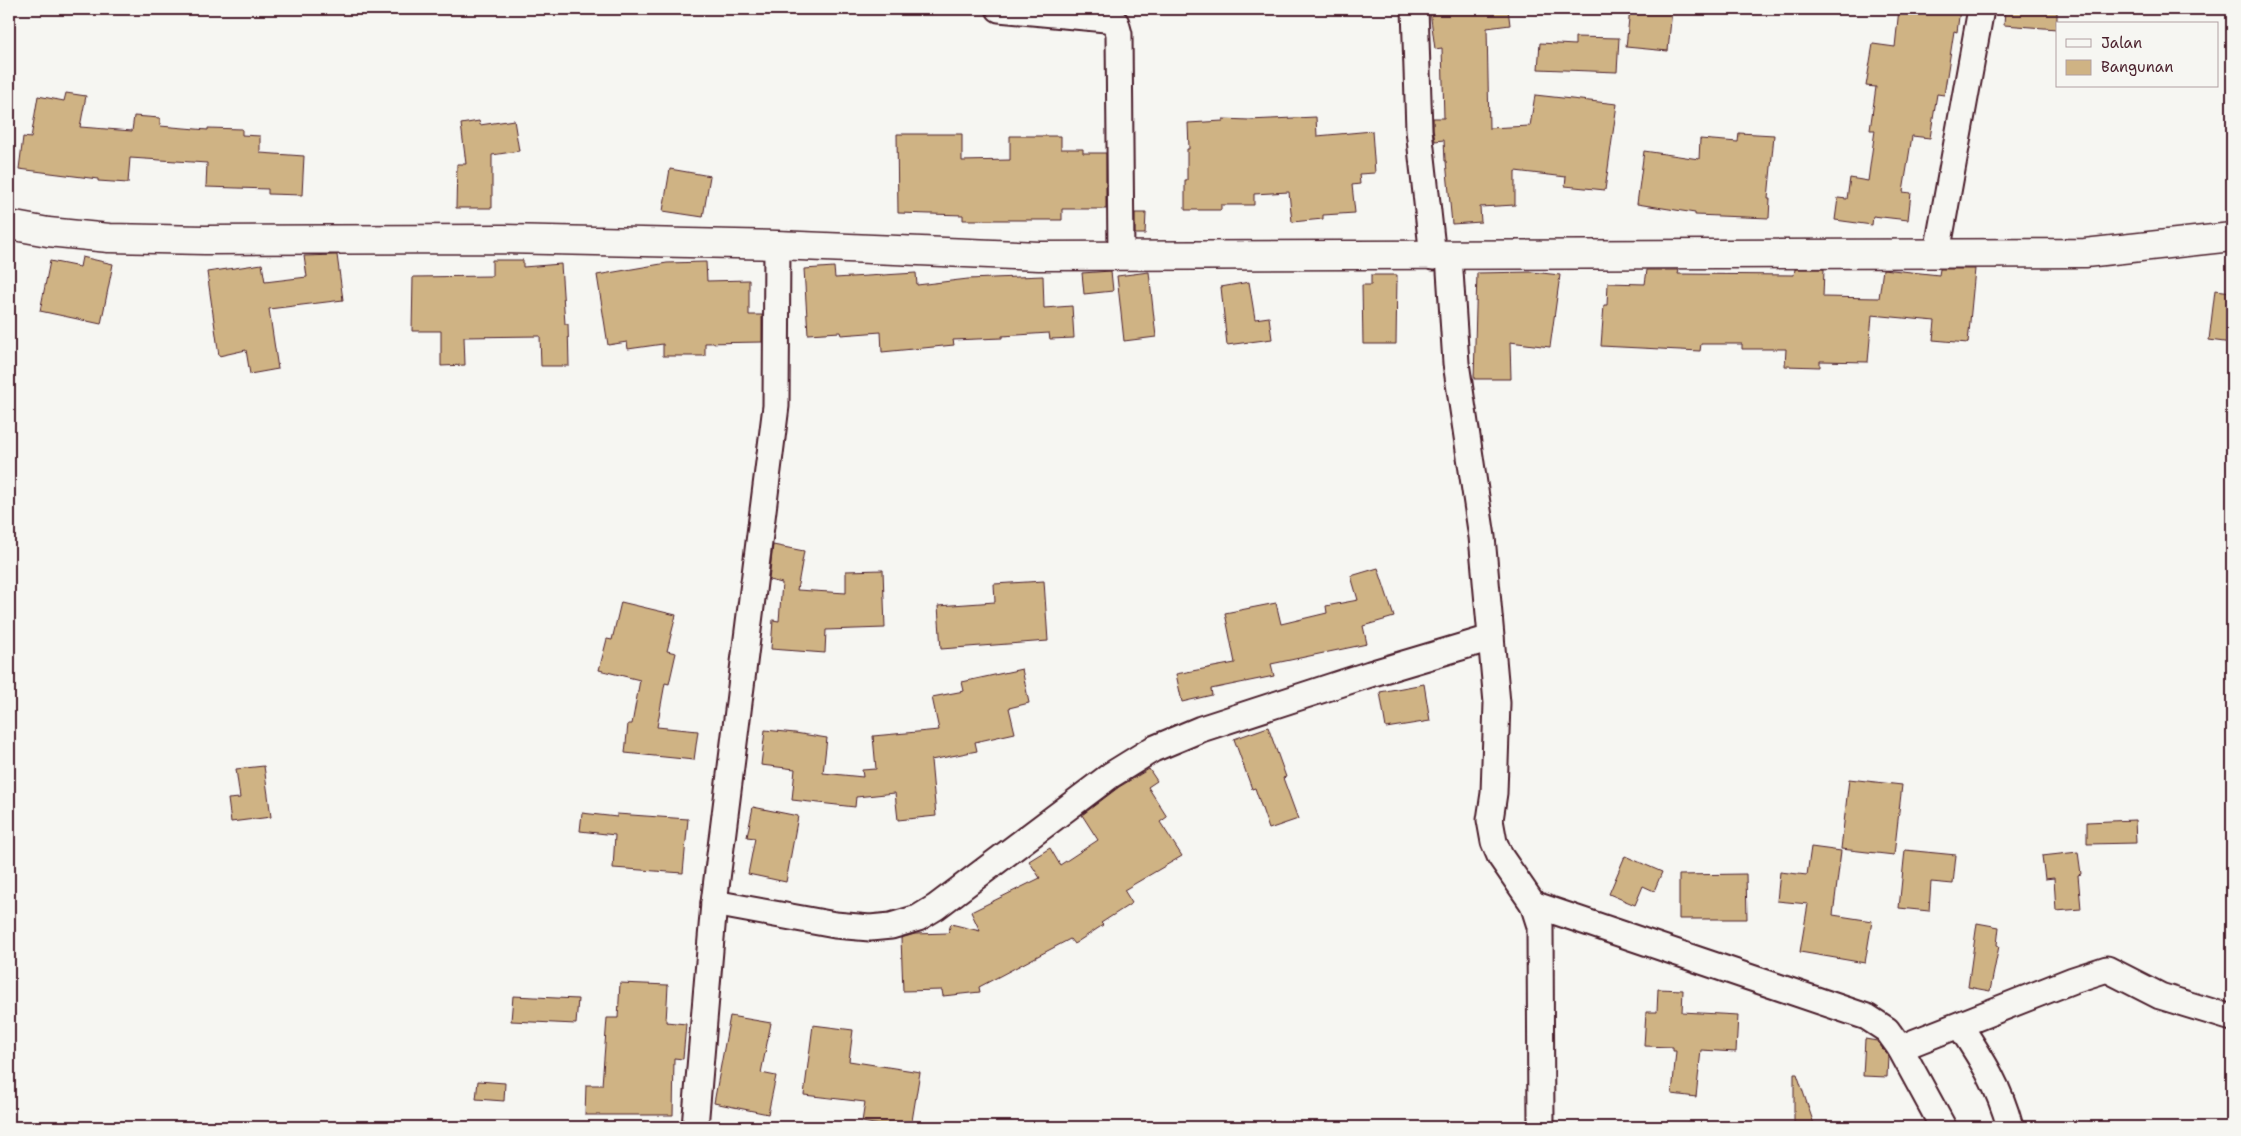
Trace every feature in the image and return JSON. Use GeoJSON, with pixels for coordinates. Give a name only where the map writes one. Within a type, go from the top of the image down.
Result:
{"type":"FeatureCollection","features":[{"type":"Feature","properties":{"kind":"street"},"geometry":{"type":"LineString","coordinates":[[999,9],[1106,20],[1116,23],[1119,34],[1121,256]]}},
{"type":"Feature","properties":{"kind":"street"},"geometry":{"type":"LineString","coordinates":[[1414,9],[1419,130],[1441,256],[1482,537],[1497,703],[1494,793],[1490,820],[1494,842],[1500,856],[1533,904],[1540,926],[1541,1127]]}},
{"type":"Feature","properties":{"kind":"street"},"geometry":{"type":"LineString","coordinates":[[1938,253],[1981,9]]}},
{"type":"Feature","properties":{"kind":"street"},"geometry":{"type":"LineString","coordinates":[[9,225],[48,232],[118,238],[205,240],[503,239],[777,245],[1039,256],[1441,256],[1700,253],[2085,254],[2232,237]]}},
{"type":"Feature","properties":{"kind":"street"},"geometry":{"type":"LineString","coordinates":[[695,1127],[714,903],[776,406],[777,245]]}},
{"type":"Feature","properties":{"kind":"street"},"geometry":{"type":"LineString","coordinates":[[714,903],[836,925],[870,928],[891,926],[918,918],[936,907],[1111,776],[1153,749],[1201,729],[1370,674],[1491,638]]}},
{"type":"Feature","properties":{"kind":"street"},"geometry":{"type":"LineString","coordinates":[[1533,904],[1867,1016],[1888,1030],[1900,1048],[1943,1127]]}},
{"type":"Feature","properties":{"kind":"street"},"geometry":{"type":"LineString","coordinates":[[1900,1048],[2073,980],[2104,970],[2112,970],[2160,996],[2232,1018]]}},
{"type":"Feature","properties":{"kind":"street"},"geometry":{"type":"LineString","coordinates":[[1960,1026],[1988,1069],[2003,1100],[2010,1127]]}},
{"type":"Feature","properties":{"kind":"building"},"geometry":{"type":"Polygon","coordinates":[[[1448,9],[1508,9],[1510,25],[1487,28],[1489,128],[1530,126],[1535,95],[1617,104],[1605,190],[1565,186],[1566,177],[1515,171],[1515,205],[1480,207],[1481,222],[1452,224],[1444,140],[1435,141],[1433,129],[1433,118],[1444,118],[1442,48],[1435,49],[1430,11],[1448,9]]]}},
{"type":"Feature","properties":{"kind":"building"},"geometry":{"type":"Polygon","coordinates":[[[1630,9],[1672,9],[1668,51],[1626,47],[1630,9]]]}},
{"type":"Feature","properties":{"kind":"building"},"geometry":{"type":"Polygon","coordinates":[[[1899,9],[1960,9],[1957,32],[1954,31],[1944,95],[1937,94],[1930,138],[1912,136],[1903,192],[1911,193],[1908,220],[1873,216],[1872,225],[1835,220],[1838,198],[1847,199],[1850,178],[1868,181],[1875,130],[1870,130],[1876,87],[1866,86],[1873,44],[1895,47],[1899,9]]]}},
{"type":"Feature","properties":{"kind":"building"},"geometry":{"type":"Polygon","coordinates":[[[2005,9],[2057,9],[2056,29],[2004,25],[2005,9]]]}},
{"type":"Feature","properties":{"kind":"building"},"geometry":{"type":"Polygon","coordinates":[[[1575,37],[1619,38],[1617,72],[1538,69],[1540,43],[1575,45],[1575,37]]]}},
{"type":"Feature","properties":{"kind":"building"},"geometry":{"type":"Polygon","coordinates":[[[66,93],[86,96],[80,127],[132,131],[134,116],[160,118],[160,126],[208,130],[208,128],[242,129],[242,135],[260,136],[260,153],[304,156],[302,195],[268,194],[268,189],[206,187],[207,163],[130,158],[128,183],[98,181],[98,179],[19,169],[23,137],[31,138],[38,96],[64,101],[66,93]]]}},
{"type":"Feature","properties":{"kind":"building"},"geometry":{"type":"Polygon","coordinates":[[[1316,117],[1317,136],[1372,131],[1375,173],[1359,174],[1360,184],[1352,185],[1355,213],[1323,215],[1323,219],[1292,222],[1289,192],[1254,194],[1254,205],[1221,205],[1221,210],[1185,210],[1187,149],[1189,149],[1188,123],[1223,121],[1223,119],[1249,120],[1316,117]]]}},
{"type":"Feature","properties":{"kind":"building"},"geometry":{"type":"Polygon","coordinates":[[[514,120],[519,151],[492,155],[492,208],[456,208],[457,164],[466,164],[461,124],[479,121],[480,125],[514,120]]]}},
{"type":"Feature","properties":{"kind":"building"},"geometry":{"type":"Polygon","coordinates":[[[1739,133],[1774,135],[1768,199],[1770,199],[1769,218],[1695,215],[1695,213],[1637,204],[1644,151],[1699,159],[1700,139],[1738,142],[1739,133]]]}},
{"type":"Feature","properties":{"kind":"building"},"geometry":{"type":"Polygon","coordinates":[[[897,134],[962,134],[962,161],[1010,160],[1010,136],[1061,136],[1061,149],[1083,149],[1083,153],[1106,153],[1106,209],[1062,209],[1062,220],[963,220],[963,215],[898,213],[897,134]]]}},
{"type":"Feature","properties":{"kind":"building"},"geometry":{"type":"Polygon","coordinates":[[[670,169],[710,176],[703,217],[663,211],[670,169]]]}},
{"type":"Feature","properties":{"kind":"building"},"geometry":{"type":"Polygon","coordinates":[[[1135,213],[1146,213],[1145,234],[1135,234],[1135,213]]]}},
{"type":"Feature","properties":{"kind":"building"},"geometry":{"type":"Polygon","coordinates":[[[337,255],[343,300],[269,309],[278,369],[250,374],[246,350],[219,356],[207,272],[262,264],[265,282],[307,277],[304,256],[337,255]]]}},
{"type":"Feature","properties":{"kind":"building"},"geometry":{"type":"Polygon","coordinates":[[[82,257],[113,264],[101,324],[40,311],[50,261],[80,267],[82,257]]]}},
{"type":"Feature","properties":{"kind":"building"},"geometry":{"type":"Polygon","coordinates":[[[492,260],[523,260],[523,267],[561,264],[565,324],[568,324],[569,366],[541,366],[540,336],[464,337],[465,365],[441,366],[441,331],[412,331],[413,277],[492,276],[492,260]]]}},
{"type":"Feature","properties":{"kind":"building"},"geometry":{"type":"Polygon","coordinates":[[[706,262],[707,281],[749,280],[749,315],[762,315],[762,342],[705,343],[705,356],[663,356],[663,344],[628,349],[627,342],[608,345],[597,275],[667,263],[706,262]]]}},
{"type":"Feature","properties":{"kind":"building"},"geometry":{"type":"Polygon","coordinates":[[[834,267],[835,278],[916,273],[917,285],[968,279],[1043,276],[1044,308],[1072,306],[1074,338],[1050,339],[1049,333],[1002,336],[1002,338],[953,340],[954,345],[882,352],[881,332],[841,335],[840,332],[808,334],[804,269],[834,267]]]}},
{"type":"Feature","properties":{"kind":"building"},"geometry":{"type":"Polygon","coordinates":[[[1795,269],[1824,269],[1823,297],[1879,298],[1883,269],[1939,275],[1940,269],[1975,269],[1968,343],[1933,340],[1935,321],[1872,315],[1868,362],[1820,361],[1820,367],[1785,366],[1786,349],[1742,349],[1742,344],[1701,344],[1700,351],[1601,346],[1604,305],[1607,305],[1608,283],[1645,284],[1647,270],[1679,270],[1678,274],[1794,275],[1795,269]]]}},
{"type":"Feature","properties":{"kind":"building"},"geometry":{"type":"Polygon","coordinates":[[[1111,271],[1113,291],[1084,294],[1082,273],[1111,271]]]}},
{"type":"Feature","properties":{"kind":"building"},"geometry":{"type":"Polygon","coordinates":[[[1149,272],[1156,337],[1124,341],[1117,276],[1149,272]]]}},
{"type":"Feature","properties":{"kind":"building"},"geometry":{"type":"Polygon","coordinates":[[[1532,272],[1560,275],[1550,347],[1510,342],[1511,379],[1474,379],[1477,273],[1532,272]]]}},
{"type":"Feature","properties":{"kind":"building"},"geometry":{"type":"Polygon","coordinates":[[[1371,275],[1397,275],[1396,344],[1363,344],[1362,285],[1371,285],[1371,275]]]}},
{"type":"Feature","properties":{"kind":"building"},"geometry":{"type":"Polygon","coordinates":[[[1249,282],[1255,319],[1269,317],[1272,339],[1227,345],[1221,287],[1249,282]]]}},
{"type":"Feature","properties":{"kind":"building"},"geometry":{"type":"Polygon","coordinates":[[[2215,290],[2232,292],[2232,343],[2209,340],[2215,290]]]}},
{"type":"Feature","properties":{"kind":"building"},"geometry":{"type":"Polygon","coordinates":[[[773,545],[804,551],[797,590],[846,593],[846,571],[883,570],[885,628],[826,630],[825,653],[771,649],[773,620],[779,621],[782,583],[769,580],[773,545]]]}},
{"type":"Feature","properties":{"kind":"building"},"geometry":{"type":"Polygon","coordinates":[[[1378,568],[1394,617],[1363,626],[1367,644],[1271,664],[1274,676],[1211,689],[1212,695],[1182,702],[1176,674],[1235,663],[1225,613],[1276,603],[1281,624],[1327,613],[1326,606],[1358,600],[1351,576],[1378,568]]]}},
{"type":"Feature","properties":{"kind":"building"},"geometry":{"type":"Polygon","coordinates":[[[1044,581],[1048,641],[941,649],[938,606],[995,602],[994,584],[1044,581]]]}},
{"type":"Feature","properties":{"kind":"building"},"geometry":{"type":"Polygon","coordinates":[[[621,602],[676,615],[667,651],[676,653],[669,684],[665,683],[657,727],[698,731],[694,760],[625,753],[628,724],[632,724],[640,680],[599,670],[607,639],[612,640],[621,602]]]}},
{"type":"Feature","properties":{"kind":"building"},"geometry":{"type":"Polygon","coordinates":[[[1022,669],[1029,703],[1009,708],[1015,733],[975,742],[977,751],[931,760],[936,816],[898,820],[895,793],[856,797],[855,807],[792,800],[795,769],[761,765],[765,730],[795,733],[827,738],[823,773],[863,777],[862,770],[876,769],[873,736],[939,730],[932,697],[964,691],[962,682],[1022,669]]]}},
{"type":"Feature","properties":{"kind":"building"},"geometry":{"type":"Polygon","coordinates":[[[1424,684],[1430,721],[1386,728],[1380,692],[1424,684]]]}},
{"type":"Feature","properties":{"kind":"building"},"geometry":{"type":"Polygon","coordinates":[[[1268,727],[1286,777],[1283,778],[1298,819],[1269,829],[1255,788],[1252,789],[1234,739],[1268,727]]]}},
{"type":"Feature","properties":{"kind":"building"},"geometry":{"type":"Polygon","coordinates":[[[264,766],[271,817],[231,822],[228,799],[240,798],[236,769],[264,766]]]}},
{"type":"Feature","properties":{"kind":"building"},"geometry":{"type":"Polygon","coordinates":[[[1149,769],[1157,781],[1148,787],[1167,817],[1160,822],[1182,856],[1124,890],[1132,903],[1101,923],[1103,925],[1074,944],[1070,939],[979,987],[980,992],[943,996],[942,990],[903,991],[901,938],[915,934],[948,933],[951,924],[980,931],[971,912],[1040,878],[1029,861],[1050,848],[1060,865],[1098,840],[1082,815],[1119,787],[1149,769]]]}},
{"type":"Feature","properties":{"kind":"building"},"geometry":{"type":"Polygon","coordinates":[[[1849,779],[1902,785],[1894,855],[1841,849],[1849,779]]]}},
{"type":"Feature","properties":{"kind":"building"},"geometry":{"type":"Polygon","coordinates":[[[753,807],[798,816],[786,882],[748,874],[755,838],[747,837],[753,807]]]}},
{"type":"Feature","properties":{"kind":"building"},"geometry":{"type":"Polygon","coordinates":[[[582,813],[617,817],[617,814],[688,819],[683,873],[613,868],[615,835],[580,831],[582,813]]]}},
{"type":"Feature","properties":{"kind":"building"},"geometry":{"type":"Polygon","coordinates":[[[2135,820],[2136,843],[2087,844],[2087,822],[2135,820]]]}},
{"type":"Feature","properties":{"kind":"building"},"geometry":{"type":"Polygon","coordinates":[[[1811,847],[1841,851],[1833,915],[1872,921],[1865,963],[1800,952],[1808,904],[1777,901],[1780,872],[1807,875],[1811,847]]]}},
{"type":"Feature","properties":{"kind":"building"},"geometry":{"type":"Polygon","coordinates":[[[1905,850],[1956,855],[1953,884],[1931,882],[1929,911],[1899,908],[1905,850]]]}},
{"type":"Feature","properties":{"kind":"building"},"geometry":{"type":"Polygon","coordinates":[[[2078,852],[2081,874],[2078,875],[2081,909],[2056,911],[2054,878],[2045,879],[2042,856],[2078,852]]]}},
{"type":"Feature","properties":{"kind":"building"},"geometry":{"type":"Polygon","coordinates":[[[1625,856],[1662,872],[1654,891],[1643,886],[1635,905],[1609,894],[1625,856]]]}},
{"type":"Feature","properties":{"kind":"building"},"geometry":{"type":"Polygon","coordinates":[[[1746,874],[1747,919],[1679,919],[1679,875],[1746,874]]]}},
{"type":"Feature","properties":{"kind":"building"},"geometry":{"type":"Polygon","coordinates":[[[1977,923],[1999,927],[1997,945],[1999,946],[1990,991],[1968,987],[1977,923]]]}},
{"type":"Feature","properties":{"kind":"building"},"geometry":{"type":"Polygon","coordinates":[[[620,983],[668,985],[666,1022],[686,1024],[683,1059],[674,1058],[673,1115],[585,1115],[586,1085],[602,1085],[607,1018],[618,1018],[620,983]]]}},
{"type":"Feature","properties":{"kind":"building"},"geometry":{"type":"Polygon","coordinates":[[[1658,989],[1683,990],[1682,1012],[1738,1015],[1736,1052],[1701,1050],[1696,1097],[1672,1094],[1676,1051],[1673,1051],[1673,1047],[1644,1046],[1646,1012],[1657,1012],[1658,989]]]}},
{"type":"Feature","properties":{"kind":"building"},"geometry":{"type":"Polygon","coordinates":[[[513,996],[578,999],[576,1024],[511,1021],[513,996]]]}},
{"type":"Feature","properties":{"kind":"building"},"geometry":{"type":"Polygon","coordinates":[[[730,1016],[771,1023],[761,1073],[776,1076],[768,1114],[714,1103],[730,1016]]]}},
{"type":"Feature","properties":{"kind":"building"},"geometry":{"type":"Polygon","coordinates":[[[813,1025],[853,1030],[849,1061],[920,1072],[911,1127],[893,1127],[862,1122],[865,1102],[804,1095],[813,1025]]]}},
{"type":"Feature","properties":{"kind":"building"},"geometry":{"type":"Polygon","coordinates":[[[1865,1039],[1877,1041],[1888,1056],[1887,1077],[1863,1076],[1865,1039]]]}},
{"type":"Feature","properties":{"kind":"building"},"geometry":{"type":"Polygon","coordinates":[[[1794,1074],[1797,1074],[1815,1127],[1794,1127],[1794,1074]]]}},
{"type":"Feature","properties":{"kind":"building"},"geometry":{"type":"Polygon","coordinates":[[[478,1081],[505,1083],[504,1101],[476,1099],[478,1081]]]}}]}
